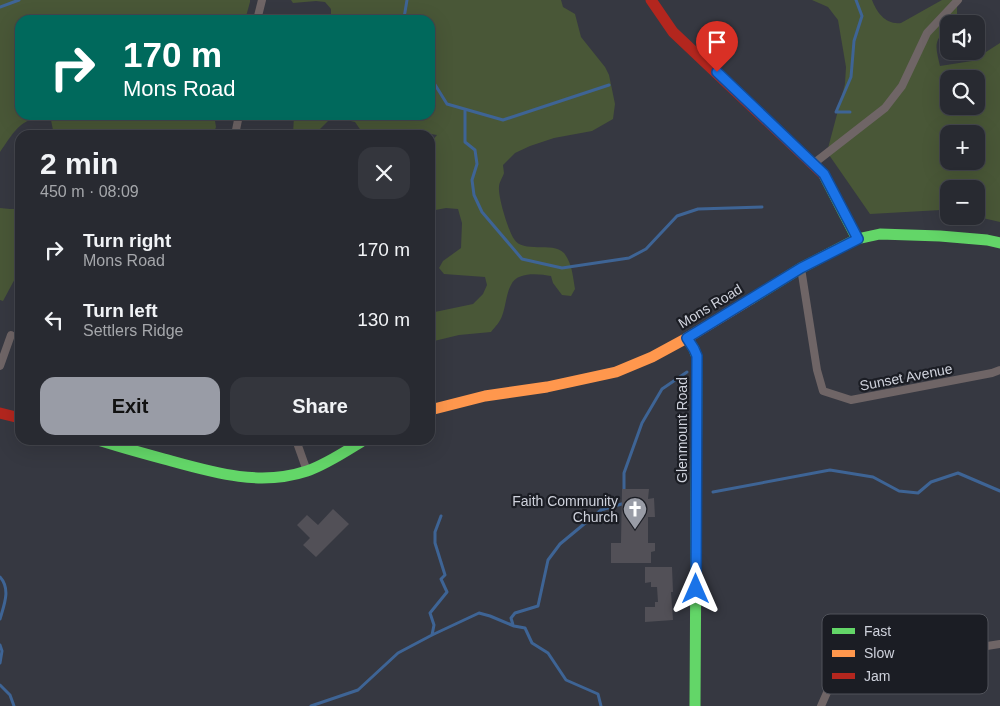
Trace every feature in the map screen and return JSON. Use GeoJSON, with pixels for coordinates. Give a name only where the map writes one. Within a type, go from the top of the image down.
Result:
{"type":"FeatureCollection","features":[{"type":"Feature","properties":{"kind":"main road"},"geometry":{"type":"LineString","coordinates":[[651,0],[673,32],[824,174],[858,239]]}},
{"type":"Feature","properties":{"kind":"main road","name":"Mons Road"},"geometry":{"type":"LineString","coordinates":[[435,409],[485,396],[547,387],[616,372],[652,357],[687,338],[801,268],[858,239],[880,234],[940,236],[988,240],[1000,243]]}},
{"type":"Feature","properties":{"kind":"main road","name":"Glenmount Road"},"geometry":{"type":"LineString","coordinates":[[687,338],[697,356],[695,706]]}},
{"type":"Feature","properties":{"kind":"main road"},"geometry":{"type":"LineString","coordinates":[[0,413],[15,417]]}},
{"type":"Feature","properties":{"kind":"main road"},"geometry":{"type":"LineString","coordinates":[[115,445],[199,469],[236,477],[284,476],[307,471],[356,445]]}},
{"type":"Feature","properties":{"kind":"street"},"geometry":{"type":"LineString","coordinates":[[258,15],[262,0]]}},
{"type":"Feature","properties":{"kind":"street"},"geometry":{"type":"LineString","coordinates":[[814,164],[886,108],[902,86],[926,33],[958,0]]}},
{"type":"Feature","properties":{"kind":"street","name":"Sunset Avenue"},"geometry":{"type":"LineString","coordinates":[[801,268],[817,370],[823,391],[851,400],[1000,370]]}},
{"type":"Feature","properties":{"kind":"street"},"geometry":{"type":"LineString","coordinates":[[0,366],[11,335]]}},
{"type":"Feature","properties":{"kind":"street"},"geometry":{"type":"LineString","coordinates":[[298,445],[307,471]]}},
{"type":"Feature","properties":{"kind":"street"},"geometry":{"type":"LineString","coordinates":[[821,706],[826,694]]}},
{"type":"Feature","properties":{"kind":"green space"},"geometry":{"type":"Polygon","coordinates":[[[0,0],[250,0],[246,15],[15,15],[15,120],[31,120],[15,130],[0,152],[0,0]]]}},
{"type":"Feature","properties":{"kind":"green space"},"geometry":{"type":"Polygon","coordinates":[[[291,0],[561,0],[563,7],[575,14],[581,37],[605,67],[609,75],[615,104],[613,119],[592,131],[554,138],[515,153],[503,165],[504,173],[499,187],[506,221],[514,239],[524,246],[559,250],[567,257],[572,270],[575,289],[571,296],[562,295],[553,283],[551,276],[523,275],[518,277],[511,285],[501,318],[491,332],[459,335],[435,341],[435,312],[473,304],[483,294],[487,285],[485,277],[444,274],[439,268],[443,261],[461,248],[462,223],[458,209],[446,208],[435,210],[435,137],[437,135],[435,135],[435,130],[361,130],[355,122],[346,120],[435,120],[435,15],[331,15],[331,9],[325,2],[293,3],[291,0]]]}},
{"type":"Feature","properties":{"kind":"green space"},"geometry":{"type":"Polygon","coordinates":[[[812,0],[872,0],[883,17],[891,22],[901,23],[942,0],[957,0],[957,15],[940,15],[940,36],[937,49],[940,66],[974,60],[985,60],[985,53],[1000,43],[1000,222],[985,219],[985,180],[940,180],[940,210],[870,214],[827,152],[845,84],[846,67],[838,20],[828,7],[812,0]]]}},
{"type":"Feature","properties":{"kind":"green space"},"geometry":{"type":"Polygon","coordinates":[[[51,120],[215,120],[216,127],[215,130],[53,130],[51,120]]]}},
{"type":"Feature","properties":{"kind":"green space"},"geometry":{"type":"Polygon","coordinates":[[[294,120],[329,120],[319,130],[293,130],[294,120]]]}},
{"type":"Feature","properties":{"kind":"green space"},"geometry":{"type":"Polygon","coordinates":[[[0,208],[15,209],[15,279],[3,301],[0,300],[0,208]]]}},
{"type":"Feature","properties":{"kind":"building","name":"Faith Community Church"},"geometry":{"type":"Polygon","coordinates":[[[622,489],[649,489],[648,499],[654,498],[655,517],[648,517],[648,543],[655,543],[655,551],[651,552],[651,563],[611,563],[611,543],[621,543],[622,489]]]}},
{"type":"Feature","properties":{"kind":"building"},"geometry":{"type":"Polygon","coordinates":[[[333,509],[349,524],[316,557],[303,545],[310,538],[297,525],[307,515],[318,525],[333,509]]]}},
{"type":"Feature","properties":{"kind":"building"},"geometry":{"type":"Polygon","coordinates":[[[645,567],[672,567],[673,620],[645,622],[645,607],[655,607],[655,602],[658,602],[657,587],[651,587],[651,582],[645,583],[645,567]]]}},
{"type":"Feature","properties":{"kind":"waterway"},"geometry":{"type":"LineString","coordinates":[[0,7],[19,0]]}},
{"type":"Feature","properties":{"kind":"waterway"},"geometry":{"type":"LineString","coordinates":[[404,15],[407,0]]}},
{"type":"Feature","properties":{"kind":"waterway"},"geometry":{"type":"LineString","coordinates":[[850,112],[836,112],[851,77],[854,41],[862,16],[856,0]]}},
{"type":"Feature","properties":{"kind":"waterway"},"geometry":{"type":"LineString","coordinates":[[435,85],[447,104],[503,120],[609,85]]}},
{"type":"Feature","properties":{"kind":"waterway"},"geometry":{"type":"LineString","coordinates":[[465,110],[465,142],[475,150],[477,164],[472,180],[474,195],[482,212],[522,259],[562,268],[629,258],[646,249],[677,216],[698,209],[762,207]]}},
{"type":"Feature","properties":{"kind":"waterway"},"geometry":{"type":"LineString","coordinates":[[624,492],[624,473],[642,423],[662,389],[687,372]]}},
{"type":"Feature","properties":{"kind":"waterway"},"geometry":{"type":"LineString","coordinates":[[713,492],[830,470],[873,477],[899,491],[918,493],[931,482],[958,473],[1000,491]]}},
{"type":"Feature","properties":{"kind":"waterway"},"geometry":{"type":"LineString","coordinates":[[513,625],[511,618],[515,613],[538,606],[548,560],[560,544],[601,510],[625,503]]}},
{"type":"Feature","properties":{"kind":"waterway"},"geometry":{"type":"LineString","coordinates":[[432,635],[434,625],[430,613],[447,592],[441,579],[445,575],[435,543],[435,532],[441,516]]}},
{"type":"Feature","properties":{"kind":"waterway"},"geometry":{"type":"LineString","coordinates":[[0,577],[6,592],[0,619]]}},
{"type":"Feature","properties":{"kind":"waterway"},"geometry":{"type":"LineString","coordinates":[[311,706],[358,690],[398,653],[479,613],[514,626],[525,628],[532,643],[548,653],[566,680],[598,694],[601,706]]}},
{"type":"Feature","properties":{"kind":"waterway"},"geometry":{"type":"LineString","coordinates":[[0,645],[2,651],[0,663]]}},
{"type":"Feature","properties":{"kind":"waterway"},"geometry":{"type":"LineString","coordinates":[[0,685],[10,695],[14,706]]}},
{"type":"Feature","properties":{"kind":"traffic: fast"},"geometry":{"type":"LineString","coordinates":[[824,175],[857,239]]}},
{"type":"Feature","properties":{"kind":"traffic: fast"},"geometry":{"type":"LineString","coordinates":[[751,299],[801,268],[857,239],[880,234],[940,236],[1000,243]]}},
{"type":"Feature","properties":{"kind":"traffic: fast"},"geometry":{"type":"LineString","coordinates":[[687,338],[697,357],[695,706]]}},
{"type":"Feature","properties":{"kind":"traffic: fast"},"geometry":{"type":"LineString","coordinates":[[114,445],[217,473],[253,478],[289,476],[307,471],[356,445]]}},
{"type":"Feature","properties":{"kind":"traffic: slow"},"geometry":{"type":"LineString","coordinates":[[435,409],[485,396],[547,387],[616,372],[652,357],[751,299]]}},
{"type":"Feature","properties":{"kind":"traffic: jam"},"geometry":{"type":"LineString","coordinates":[[651,0],[673,32],[824,175]]}},
{"type":"Feature","properties":{"kind":"traffic: jam"},"geometry":{"type":"LineString","coordinates":[[0,413],[15,417]]}},
{"type":"Feature","properties":{"kind":"place","name":"Faith Community Church"},"geometry":{"type":"Point","coordinates":[635,530]}},
{"type":"Feature","properties":{"kind":"route"},"geometry":{"type":"LineString","coordinates":[[696,589],[697,356],[687,338],[801,268],[858,239],[824,174],[717,72]]}}]}
